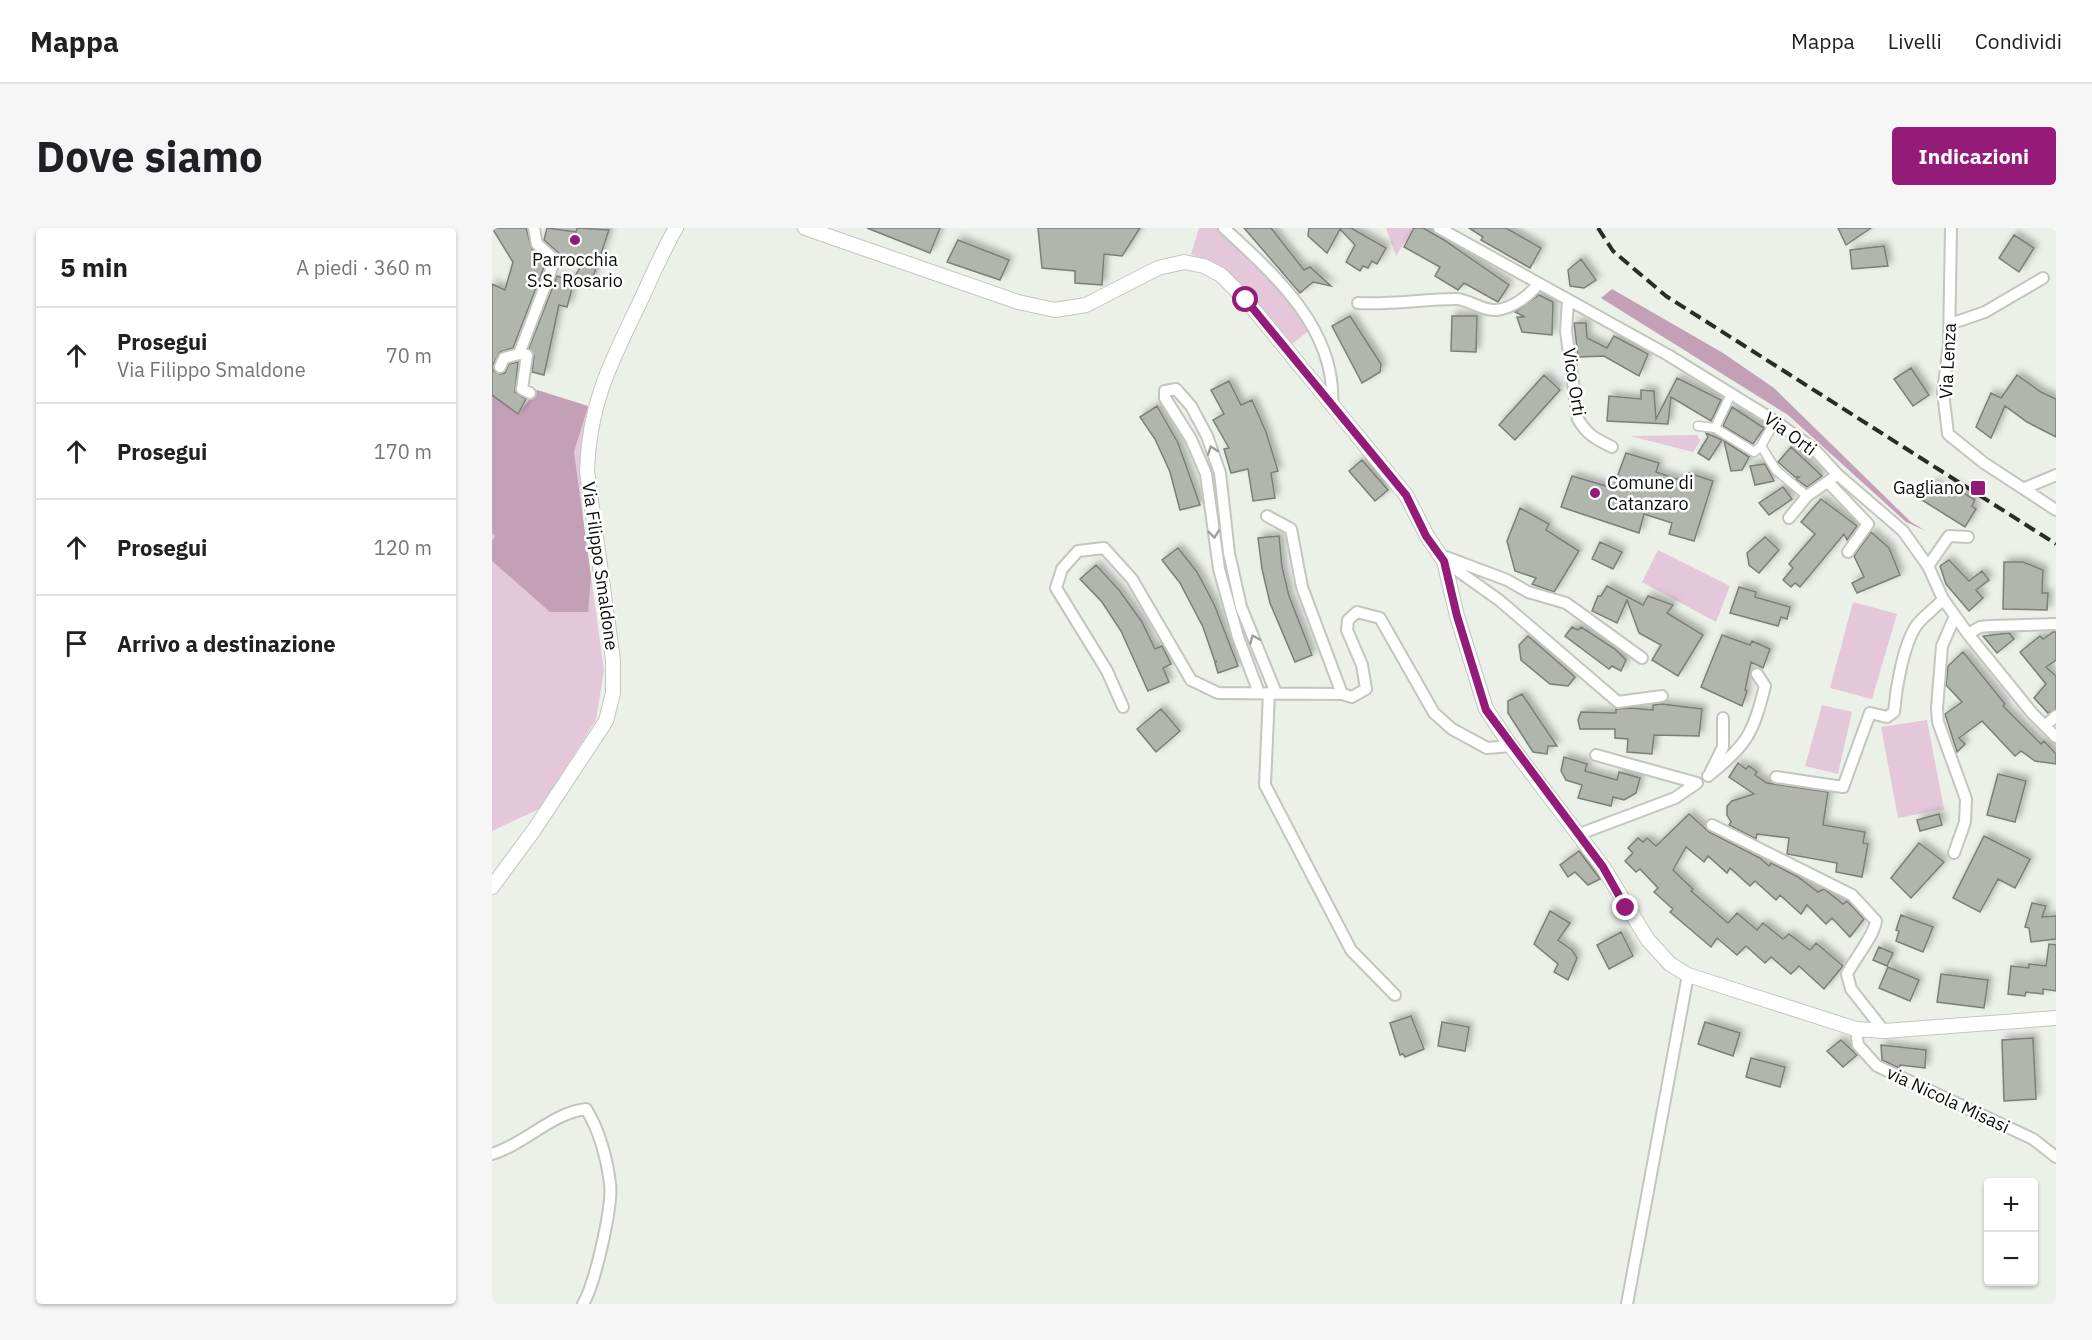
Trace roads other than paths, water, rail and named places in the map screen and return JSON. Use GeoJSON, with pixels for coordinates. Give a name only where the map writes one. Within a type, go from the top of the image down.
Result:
{"type":"FeatureCollection","features":[{"type":"Feature","properties":{"kind":"street"},"geometry":{"type":"LineString","coordinates":[[519,354],[555,260],[537,244],[534,228]]}},
{"type":"Feature","properties":{"kind":"street","name":"Via Filippo Smaldone"},"geometry":{"type":"LineString","coordinates":[[492,886],[534,830],[606,721],[613,693],[612,660],[589,493],[588,442],[593,408],[605,374],[676,228]]}},
{"type":"Feature","properties":{"kind":"street"},"geometry":{"type":"LineString","coordinates":[[805,228],[1018,302],[1055,310],[1086,305],[1158,268],[1184,262],[1203,266],[1221,275],[1246,300],[1406,495],[1426,536],[1442,558],[1499,600],[1618,702],[1662,696]]}},
{"type":"Feature","properties":{"kind":"street"},"geometry":{"type":"LineString","coordinates":[[1224,228],[1270,270],[1301,308],[1324,349],[1333,386],[1332,405]]}},
{"type":"Feature","properties":{"kind":"street","name":"Via Orti"},"geometry":{"type":"LineString","coordinates":[[1439,228],[1668,355],[1775,421],[1814,449],[1838,474],[1903,531],[1928,566],[1943,599],[1968,634],[2056,738]]}},
{"type":"Feature","properties":{"kind":"street","name":"Via Lenza"},"geometry":{"type":"LineString","coordinates":[[1951,228],[1950,324],[1943,392],[1948,434],[1984,463],[2056,510]]}},
{"type":"Feature","properties":{"kind":"street"},"geometry":{"type":"LineString","coordinates":[[1950,324],[1985,312],[2043,278]]}},
{"type":"Feature","properties":{"kind":"street"},"geometry":{"type":"LineString","coordinates":[[1358,303],[1392,305],[1458,298],[1486,310],[1498,310],[1530,296],[1538,284]]}},
{"type":"Feature","properties":{"kind":"street","name":"Vico Orti"},"geometry":{"type":"LineString","coordinates":[[1568,300],[1566,331],[1578,419],[1592,438],[1612,447]]}},
{"type":"Feature","properties":{"kind":"street"},"geometry":{"type":"LineString","coordinates":[[500,367],[504,358],[519,354],[527,355],[522,389],[530,393]]}},
{"type":"Feature","properties":{"kind":"street"},"geometry":{"type":"LineString","coordinates":[[1268,693],[1238,637],[1219,569],[1206,474],[1191,439],[1165,398],[1165,391],[1176,389],[1191,406],[1208,436],[1220,473],[1229,553],[1241,607],[1268,693],[1265,785],[1351,950],[1395,995]]}},
{"type":"Feature","properties":{"kind":"street"},"geometry":{"type":"LineString","coordinates":[[1715,428],[1731,394]]}},
{"type":"Feature","properties":{"kind":"street"},"geometry":{"type":"LineString","coordinates":[[1698,426],[1715,428],[1754,452],[1761,446],[1775,421]]}},
{"type":"Feature","properties":{"kind":"street"},"geometry":{"type":"LineString","coordinates":[[1761,446],[1776,470],[1807,496]]}},
{"type":"Feature","properties":{"kind":"street"},"geometry":{"type":"LineString","coordinates":[[1789,518],[1807,496],[1838,474]]}},
{"type":"Feature","properties":{"kind":"street"},"geometry":{"type":"LineString","coordinates":[[2025,488],[2056,475]]}},
{"type":"Feature","properties":{"kind":"street"},"geometry":{"type":"LineString","coordinates":[[1828,482],[1868,524],[1848,552]]}},
{"type":"Feature","properties":{"kind":"street"},"geometry":{"type":"LineString","coordinates":[[1267,516],[1291,529],[1302,586],[1342,694]]}},
{"type":"Feature","properties":{"kind":"street"},"geometry":{"type":"LineString","coordinates":[[1928,566],[1949,536],[1968,537]]}},
{"type":"Feature","properties":{"kind":"street"},"geometry":{"type":"LineString","coordinates":[[1123,707],[1107,671],[1056,588],[1062,569],[1078,551],[1104,548],[1132,579],[1191,680],[1218,693],[1342,694],[1352,697],[1366,689],[1362,665],[1347,630],[1348,620],[1357,612],[1380,618],[1434,713],[1452,729],[1487,748],[1511,746]]}},
{"type":"Feature","properties":{"kind":"street"},"geometry":{"type":"LineString","coordinates":[[1442,558],[1507,580],[1528,592],[1566,603],[1642,658]]}},
{"type":"Feature","properties":{"kind":"street"},"geometry":{"type":"LineString","coordinates":[[1442,558],[1486,710],[1603,867],[1648,940],[1670,964],[1689,975],[1856,1029],[1884,1031],[2056,1018]]}},
{"type":"Feature","properties":{"kind":"street"},"geometry":{"type":"LineString","coordinates":[[1776,777],[1843,787],[1870,713],[1887,717],[1894,712],[1899,673],[1916,626],[1933,612],[1943,599]]}},
{"type":"Feature","properties":{"kind":"street"},"geometry":{"type":"LineString","coordinates":[[1954,853],[1965,822],[1966,799],[1938,722],[1937,708],[1942,646],[1955,616]]}},
{"type":"Feature","properties":{"kind":"street"},"geometry":{"type":"LineString","coordinates":[[1968,634],[1980,627],[2056,624]]}},
{"type":"Feature","properties":{"kind":"street"},"geometry":{"type":"LineString","coordinates":[[1577,835],[1675,798],[1738,753],[1755,726],[1765,686],[1757,674]]}},
{"type":"Feature","properties":{"kind":"street"},"geometry":{"type":"LineString","coordinates":[[2045,726],[2056,716]]}},
{"type":"Feature","properties":{"kind":"street"},"geometry":{"type":"LineString","coordinates":[[1708,776],[1723,747],[1723,718]]}},
{"type":"Feature","properties":{"kind":"street"},"geometry":{"type":"LineString","coordinates":[[1596,755],[1697,783]]}},
{"type":"Feature","properties":{"kind":"street"},"geometry":{"type":"LineString","coordinates":[[1712,825],[1852,895],[1870,912],[1876,921],[1875,931],[1858,952],[1847,974],[1851,989],[1884,1031]]}},
{"type":"Feature","properties":{"kind":"street"},"geometry":{"type":"LineString","coordinates":[[1627,1304],[1689,975]]}},
{"type":"Feature","properties":{"kind":"street","name":"via Nicola Misasi"},"geometry":{"type":"LineString","coordinates":[[1856,1029],[1858,1046],[1877,1066],[2032,1139],[2056,1157]]}},
{"type":"Feature","properties":{"kind":"street"},"geometry":{"type":"LineString","coordinates":[[492,1154],[508,1149],[572,1110],[586,1109],[595,1123],[610,1185],[592,1289],[583,1304]]}},
{"type":"Feature","properties":{"kind":"railway"},"geometry":{"type":"LineString","coordinates":[[1598,228],[1613,251],[1666,296],[2056,544]]}},
{"type":"Feature","properties":{"kind":"place","name":"Parrocchia S.S. Rosario"},"geometry":{"type":"Point","coordinates":[575,240]}},
{"type":"Feature","properties":{"kind":"place","name":"Gagliano"},"geometry":{"type":"Point","coordinates":[1978,488]}},
{"type":"Feature","properties":{"kind":"place","name":"Comune di Catanzaro"},"geometry":{"type":"Point","coordinates":[1595,493]}}]}
